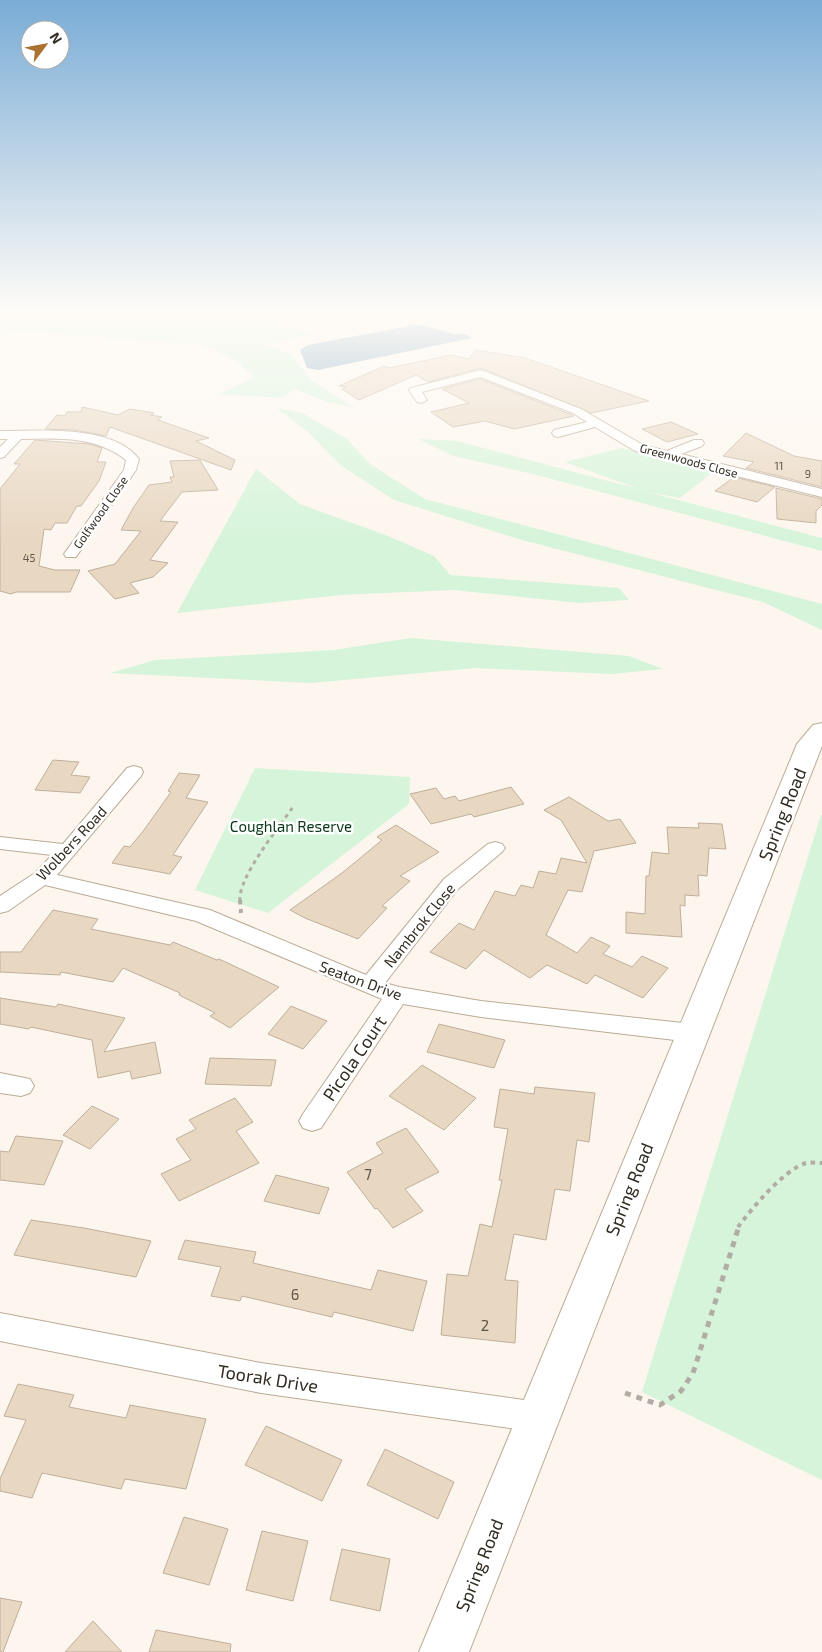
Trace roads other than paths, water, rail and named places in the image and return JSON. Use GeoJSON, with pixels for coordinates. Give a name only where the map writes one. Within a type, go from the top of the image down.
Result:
{"type":"FeatureCollection","features":[{"type":"Feature","properties":{"kind":"main road","name":"Spring Road"},"geometry":{"type":"LineString","coordinates":[[444,1652],[810,744],[822,730]]}},
{"type":"Feature","properties":{"kind":"street","name":"Greenwoods Close"},"geometry":{"type":"LineString","coordinates":[[418,389],[415,390],[421,400]]}},
{"type":"Feature","properties":{"kind":"street","name":"Greenwoods Close"},"geometry":{"type":"LineString","coordinates":[[523,389],[578,410],[638,448],[822,493]]}},
{"type":"Feature","properties":{"kind":"street"},"geometry":{"type":"LineString","coordinates":[[558,433],[597,423]]}},
{"type":"Feature","properties":{"kind":"street","name":"Golfwood Close"},"geometry":{"type":"LineString","coordinates":[[0,435],[83,438],[103,441],[123,449],[133,459],[130,470],[71,554]]}},
{"type":"Feature","properties":{"kind":"street"},"geometry":{"type":"LineString","coordinates":[[0,454],[18,436]]}},
{"type":"Feature","properties":{"kind":"street"},"geometry":{"type":"LineString","coordinates":[[666,456],[698,443]]}},
{"type":"Feature","properties":{"kind":"street","name":"Wolbers Road"},"geometry":{"type":"LineString","coordinates":[[0,906],[42,878],[68,851],[134,772]]}},
{"type":"Feature","properties":{"kind":"street"},"geometry":{"type":"LineString","coordinates":[[0,844],[68,851]]}},
{"type":"Feature","properties":{"kind":"street","name":"Nambrok Close"},"geometry":{"type":"LineString","coordinates":[[370,986],[451,884],[495,848]]}},
{"type":"Feature","properties":{"kind":"street","name":"Seaton Drive"},"geometry":{"type":"LineString","coordinates":[[42,878],[202,915],[370,986],[397,995],[481,1009],[692,1033]]}},
{"type":"Feature","properties":{"kind":"street","name":"Picola Court"},"geometry":{"type":"LineString","coordinates":[[312,1121],[397,995]]}},
{"type":"Feature","properties":{"kind":"street","name":"Toorak Drive"},"geometry":{"type":"LineString","coordinates":[[0,1327],[261,1378],[538,1416]]}},
{"type":"Feature","properties":{"kind":"park label","name":"Coughlan Reserve"},"geometry":{"type":"Point","coordinates":[291,826]}}]}
